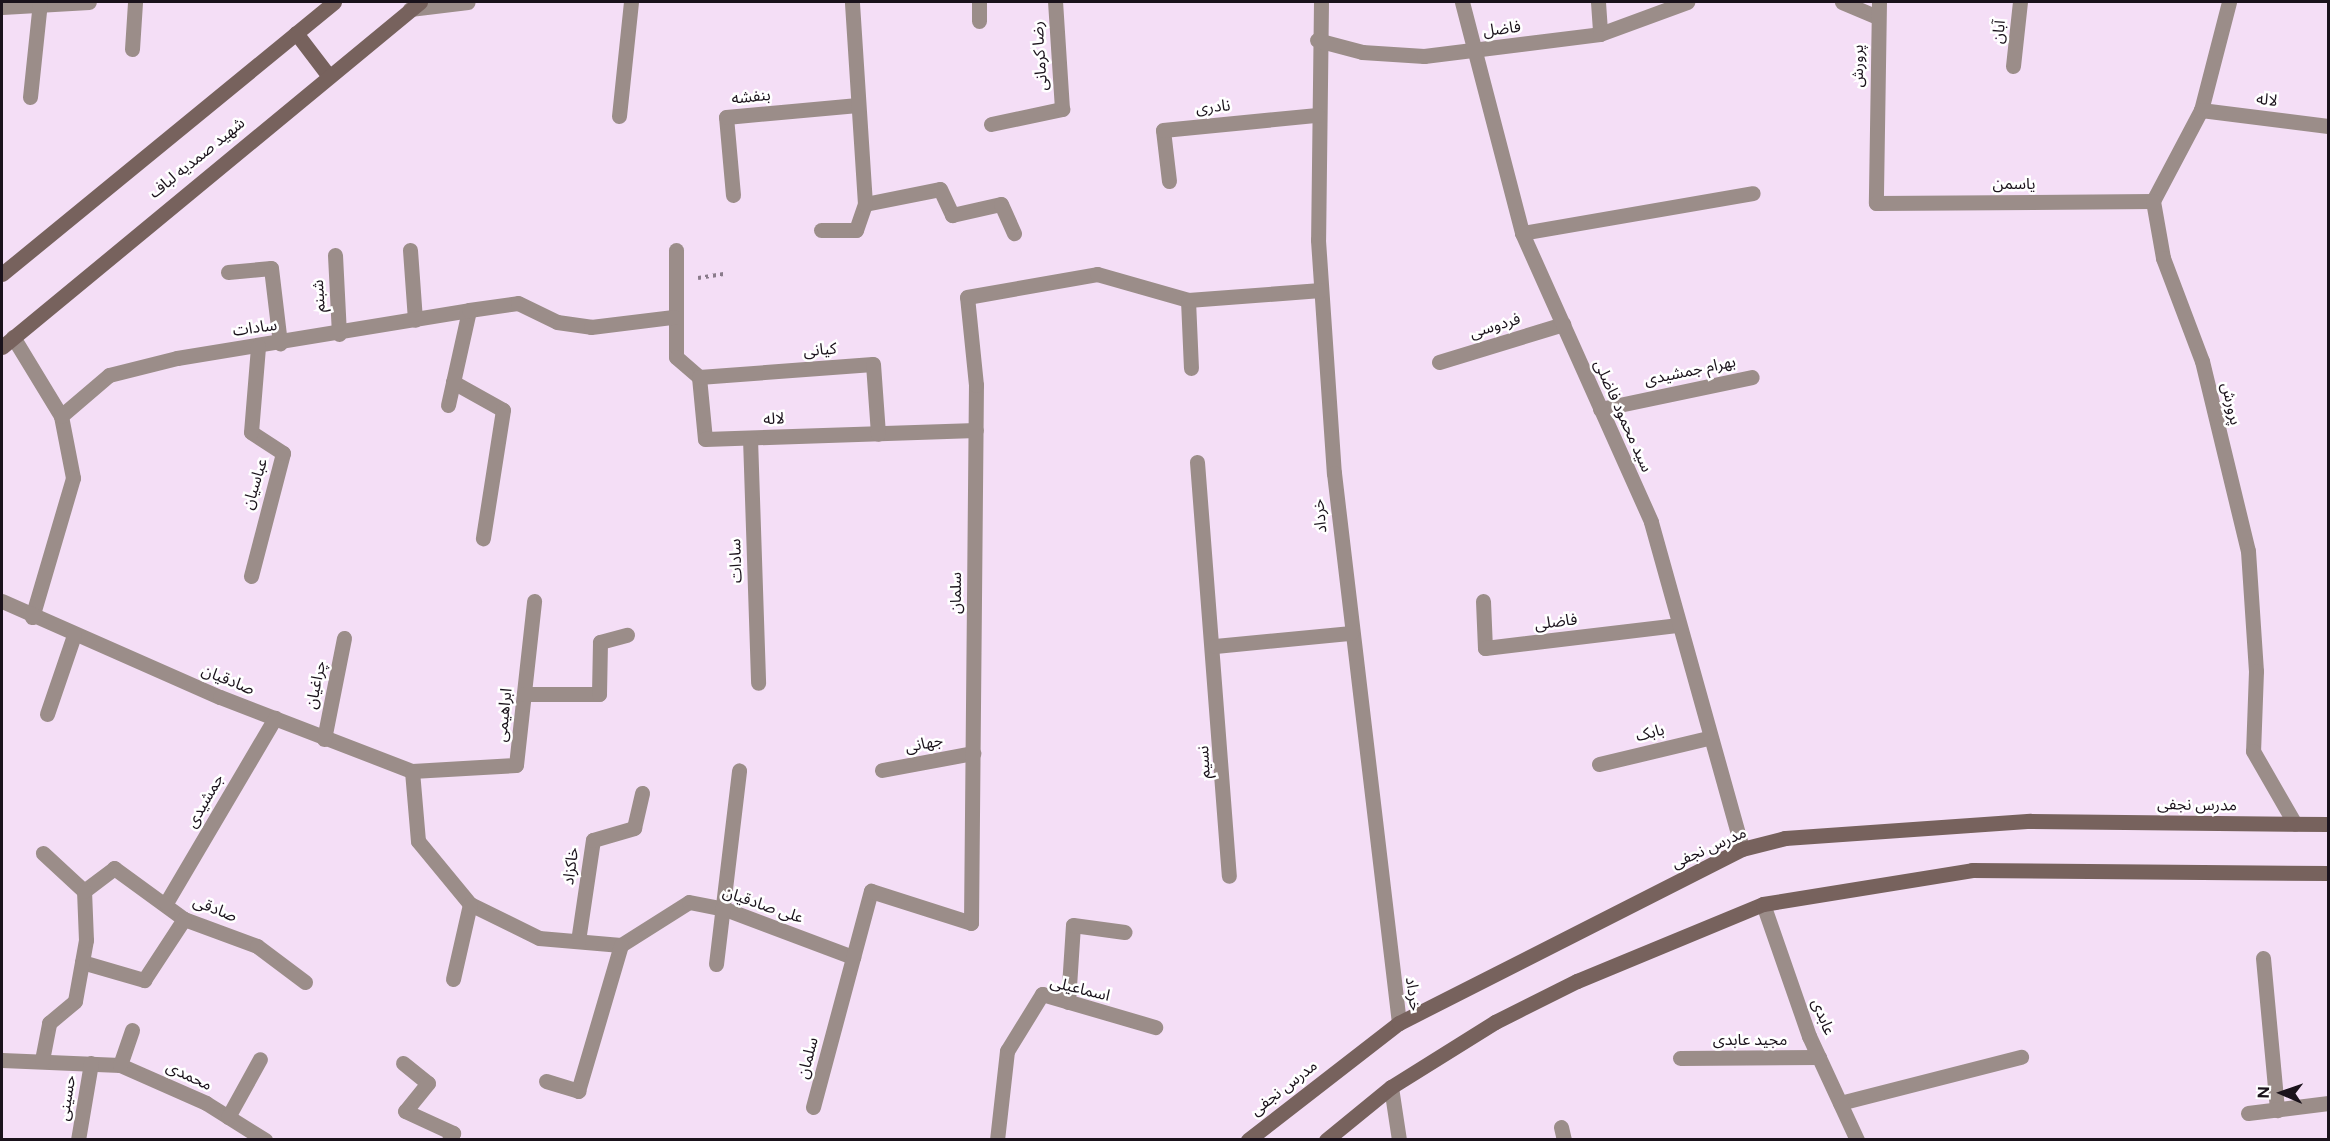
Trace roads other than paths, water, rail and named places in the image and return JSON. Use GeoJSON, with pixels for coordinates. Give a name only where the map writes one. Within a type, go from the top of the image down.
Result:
{"type":"FeatureCollection","features":[{"type":"Feature","properties":{"kind":"main road","name":"شهید صمدیه لباف"},"geometry":{"type":"LineString","coordinates":[[2,274],[334,2]]}},
{"type":"Feature","properties":{"kind":"main road","name":"شهید صمدیه لباف"},"geometry":{"type":"LineString","coordinates":[[7,342],[415,5]]}},
{"type":"Feature","properties":{"kind":"main road"},"geometry":{"type":"LineString","coordinates":[[296,33],[328,75]]}},
{"type":"Feature","properties":{"kind":"main road","name":"مدرس نجفی"},"geometry":{"type":"LineString","coordinates":[[1248,1140],[1399,1023],[1742,849],[1785,838],[2030,821],[2328,824]]}},
{"type":"Feature","properties":{"kind":"main road"},"geometry":{"type":"LineString","coordinates":[[1326,1140],[1391,1087],[1496,1022],[1567,986],[1763,904],[1971,870],[2328,873]]}},
{"type":"Feature","properties":{"kind":"street"},"geometry":{"type":"LineString","coordinates":[[2,7],[40,3],[89,2]]}},
{"type":"Feature","properties":{"kind":"street"},"geometry":{"type":"LineString","coordinates":[[132,49],[135,2]]}},
{"type":"Feature","properties":{"kind":"street"},"geometry":{"type":"LineString","coordinates":[[415,5],[468,2]]}},
{"type":"Feature","properties":{"kind":"street"},"geometry":{"type":"LineString","coordinates":[[619,116],[631,2]]}},
{"type":"Feature","properties":{"kind":"street"},"geometry":{"type":"LineString","coordinates":[[820,230],[856,230],[865,204],[852,2]]}},
{"type":"Feature","properties":{"kind":"street"},"geometry":{"type":"LineString","coordinates":[[979,2],[979,21]]}},
{"type":"Feature","properties":{"kind":"street","name":"رضا کرمانی"},"geometry":{"type":"LineString","coordinates":[[991,124],[1062,109],[1055,2]]}},
{"type":"Feature","properties":{"kind":"street","name":"خرداد"},"geometry":{"type":"LineString","coordinates":[[1321,2],[1317,40],[1321,290],[1351,633],[1399,1023]]}},
{"type":"Feature","properties":{"kind":"street","name":"سید محمود فاضلی"},"geometry":{"type":"LineString","coordinates":[[1462,2],[1522,233],[1652,522],[1708,738],[1742,849]]}},
{"type":"Feature","properties":{"kind":"street"},"geometry":{"type":"LineString","coordinates":[[1598,2],[1600,34]]}},
{"type":"Feature","properties":{"kind":"street","name":"فاضل"},"geometry":{"type":"LineString","coordinates":[[1317,40],[1362,52],[1424,56],[1476,51],[1600,34],[1687,2]]}},
{"type":"Feature","properties":{"kind":"street"},"geometry":{"type":"LineString","coordinates":[[1842,2],[1878,9]]}},
{"type":"Feature","properties":{"kind":"street","name":"آبان"},"geometry":{"type":"LineString","coordinates":[[2013,66],[2020,2]]}},
{"type":"Feature","properties":{"kind":"street"},"geometry":{"type":"LineString","coordinates":[[2153,201],[2201,110],[2229,2]]}},
{"type":"Feature","properties":{"kind":"street"},"geometry":{"type":"LineString","coordinates":[[30,97],[40,3]]}},
{"type":"Feature","properties":{"kind":"street","name":"پرورش"},"geometry":{"type":"LineString","coordinates":[[1876,203],[1878,9]]}},
{"type":"Feature","properties":{"kind":"street","name":"بنفشه"},"geometry":{"type":"LineString","coordinates":[[733,195],[726,117],[857,105]]}},
{"type":"Feature","properties":{"kind":"street","name":"لاله"},"geometry":{"type":"LineString","coordinates":[[2201,110],[2328,126]]}},
{"type":"Feature","properties":{"kind":"street","name":"نادری"},"geometry":{"type":"LineString","coordinates":[[1169,181],[1163,130],[1317,115]]}},
{"type":"Feature","properties":{"kind":"street"},"geometry":{"type":"LineString","coordinates":[[865,204],[940,189],[952,215],[1001,204],[1014,233]]}},
{"type":"Feature","properties":{"kind":"street"},"geometry":{"type":"LineString","coordinates":[[1522,233],[1753,192]]}},
{"type":"Feature","properties":{"kind":"street","name":"پرورش"},"geometry":{"type":"LineString","coordinates":[[2153,201],[2163,258],[2202,362],[2248,551],[2256,671],[2253,751],[2295,824]]}},
{"type":"Feature","properties":{"kind":"street","name":"یاسمن"},"geometry":{"type":"LineString","coordinates":[[1876,203],[2153,201]]}},
{"type":"Feature","properties":{"kind":"street"},"geometry":{"type":"LineString","coordinates":[[410,250],[415,320]]}},
{"type":"Feature","properties":{"kind":"street"},"geometry":{"type":"LineString","coordinates":[[676,250],[674,317],[676,357],[699,377]]}},
{"type":"Feature","properties":{"kind":"street","name":"شبنم"},"geometry":{"type":"LineString","coordinates":[[334,255],[339,334]]}},
{"type":"Feature","properties":{"kind":"street"},"geometry":{"type":"LineString","coordinates":[[228,272],[271,268],[280,343]]}},
{"type":"Feature","properties":{"kind":"street","name":"سلمان"},"geometry":{"type":"LineString","coordinates":[[813,1107],[871,891],[971,923],[976,430],[967,297],[1097,274],[1188,300],[1321,290]]}},
{"type":"Feature","properties":{"kind":"street"},"geometry":{"type":"LineString","coordinates":[[1188,300],[1191,368]]}},
{"type":"Feature","properties":{"kind":"street","name":"سادات"},"geometry":{"type":"LineString","coordinates":[[61,417],[109,375],[258,346],[469,310],[518,303],[557,322],[591,327],[674,317]]}},
{"type":"Feature","properties":{"kind":"street"},"geometry":{"type":"LineString","coordinates":[[448,405],[469,310]]}},
{"type":"Feature","properties":{"kind":"street","name":"فردوسی"},"geometry":{"type":"LineString","coordinates":[[1438,362],[1563,324]]}},
{"type":"Feature","properties":{"kind":"street"},"geometry":{"type":"LineString","coordinates":[[7,342],[61,417],[74,478],[32,617]]}},
{"type":"Feature","properties":{"kind":"street","name":"عباسیان"},"geometry":{"type":"LineString","coordinates":[[251,576],[283,453],[251,432],[258,346]]}},
{"type":"Feature","properties":{"kind":"street","name":"کیانی"},"geometry":{"type":"LineString","coordinates":[[699,377],[873,364],[878,434]]}},
{"type":"Feature","properties":{"kind":"street","name":"لاله"},"geometry":{"type":"LineString","coordinates":[[699,377],[705,439],[976,430]]}},
{"type":"Feature","properties":{"kind":"street","name":"بهرام جمشیدی"},"geometry":{"type":"LineString","coordinates":[[1600,408],[1752,377]]}},
{"type":"Feature","properties":{"kind":"street"},"geometry":{"type":"LineString","coordinates":[[453,382],[503,410],[483,538]]}},
{"type":"Feature","properties":{"kind":"street","name":"سادات"},"geometry":{"type":"LineString","coordinates":[[750,438],[758,683]]}},
{"type":"Feature","properties":{"kind":"street","name":"نسیم"},"geometry":{"type":"LineString","coordinates":[[1197,462],[1215,646],[1229,876]]}},
{"type":"Feature","properties":{"kind":"street","name":"صادقیان"},"geometry":{"type":"LineString","coordinates":[[2,601],[32,617],[324,739],[412,771]]}},
{"type":"Feature","properties":{"kind":"street","name":"فاضلی"},"geometry":{"type":"LineString","coordinates":[[1483,601],[1485,648],[1679,626]]}},
{"type":"Feature","properties":{"kind":"street","name":"ابراهیمی"},"geometry":{"type":"LineString","coordinates":[[412,771],[516,765],[534,602]]}},
{"type":"Feature","properties":{"kind":"street"},"geometry":{"type":"LineString","coordinates":[[1215,646],[1351,633]]}},
{"type":"Feature","properties":{"kind":"street"},"geometry":{"type":"LineString","coordinates":[[47,714],[74,635]]}},
{"type":"Feature","properties":{"kind":"street"},"geometry":{"type":"LineString","coordinates":[[524,694],[599,694],[600,642],[627,635]]}},
{"type":"Feature","properties":{"kind":"street","name":"چراغیان"},"geometry":{"type":"LineString","coordinates":[[324,739],[344,639]]}},
{"type":"Feature","properties":{"kind":"street","name":"جمشیدی"},"geometry":{"type":"LineString","coordinates":[[166,903],[275,718]]}},
{"type":"Feature","properties":{"kind":"street","name":"بابک"},"geometry":{"type":"LineString","coordinates":[[1599,764],[1708,738]]}},
{"type":"Feature","properties":{"kind":"street","name":"جهانی"},"geometry":{"type":"LineString","coordinates":[[882,770],[973,753]]}},
{"type":"Feature","properties":{"kind":"street"},"geometry":{"type":"LineString","coordinates":[[716,964],[725,909],[739,770]]}},
{"type":"Feature","properties":{"kind":"street"},"geometry":{"type":"LineString","coordinates":[[412,771],[418,841],[470,904],[538,938],[621,945],[578,1091],[546,1082]]}},
{"type":"Feature","properties":{"kind":"street","name":"خاکزاد"},"geometry":{"type":"LineString","coordinates":[[578,942],[593,840],[634,828],[642,793]]}},
{"type":"Feature","properties":{"kind":"street"},"geometry":{"type":"LineString","coordinates":[[42,854],[84,891],[82,962],[75,1001],[49,1023],[42,1060]]}},
{"type":"Feature","properties":{"kind":"street","name":"صادقی"},"geometry":{"type":"LineString","coordinates":[[84,891],[114,868],[166,903],[184,919],[257,946],[305,982]]}},
{"type":"Feature","properties":{"kind":"street","name":"علی صادقیان"},"geometry":{"type":"LineString","coordinates":[[621,945],[689,902],[725,909],[853,957]]}},
{"type":"Feature","properties":{"kind":"street"},"geometry":{"type":"LineString","coordinates":[[453,979],[470,904]]}},
{"type":"Feature","properties":{"kind":"street","name":"عابدی"},"geometry":{"type":"LineString","coordinates":[[1763,904],[1820,1058],[1857,1140]]}},
{"type":"Feature","properties":{"kind":"street"},"geometry":{"type":"LineString","coordinates":[[82,962],[144,980],[184,919]]}},
{"type":"Feature","properties":{"kind":"street"},"geometry":{"type":"LineString","coordinates":[[1068,1002],[1073,925],[1125,932]]}},
{"type":"Feature","properties":{"kind":"street"},"geometry":{"type":"LineString","coordinates":[[2263,958],[2277,1110]]}},
{"type":"Feature","properties":{"kind":"street","name":"اسماعیلی"},"geometry":{"type":"LineString","coordinates":[[997,1140],[1007,1051],[1042,994],[1155,1027]]}},
{"type":"Feature","properties":{"kind":"street"},"geometry":{"type":"LineString","coordinates":[[120,1065],[132,1030]]}},
{"type":"Feature","properties":{"kind":"street"},"geometry":{"type":"LineString","coordinates":[[1840,1103],[2021,1057]]}},
{"type":"Feature","properties":{"kind":"street","name":"مجید عابدی"},"geometry":{"type":"LineString","coordinates":[[1680,1058],[1820,1058]]}},
{"type":"Feature","properties":{"kind":"street"},"geometry":{"type":"LineString","coordinates":[[228,1117],[260,1059]]}},
{"type":"Feature","properties":{"kind":"street","name":"محمدی"},"geometry":{"type":"LineString","coordinates":[[2,1060],[120,1065],[228,1117],[265,1140]]}},
{"type":"Feature","properties":{"kind":"street","name":"حسینی"},"geometry":{"type":"LineString","coordinates":[[78,1140],[91,1063]]}},
{"type":"Feature","properties":{"kind":"street"},"geometry":{"type":"LineString","coordinates":[[403,1063],[428,1083],[405,1112],[453,1133],[449,1140]]}},
{"type":"Feature","properties":{"kind":"street"},"geometry":{"type":"LineString","coordinates":[[1391,1087],[1399,1140]]}},
{"type":"Feature","properties":{"kind":"street"},"geometry":{"type":"LineString","coordinates":[[2248,1113],[2328,1103]]}}]}
